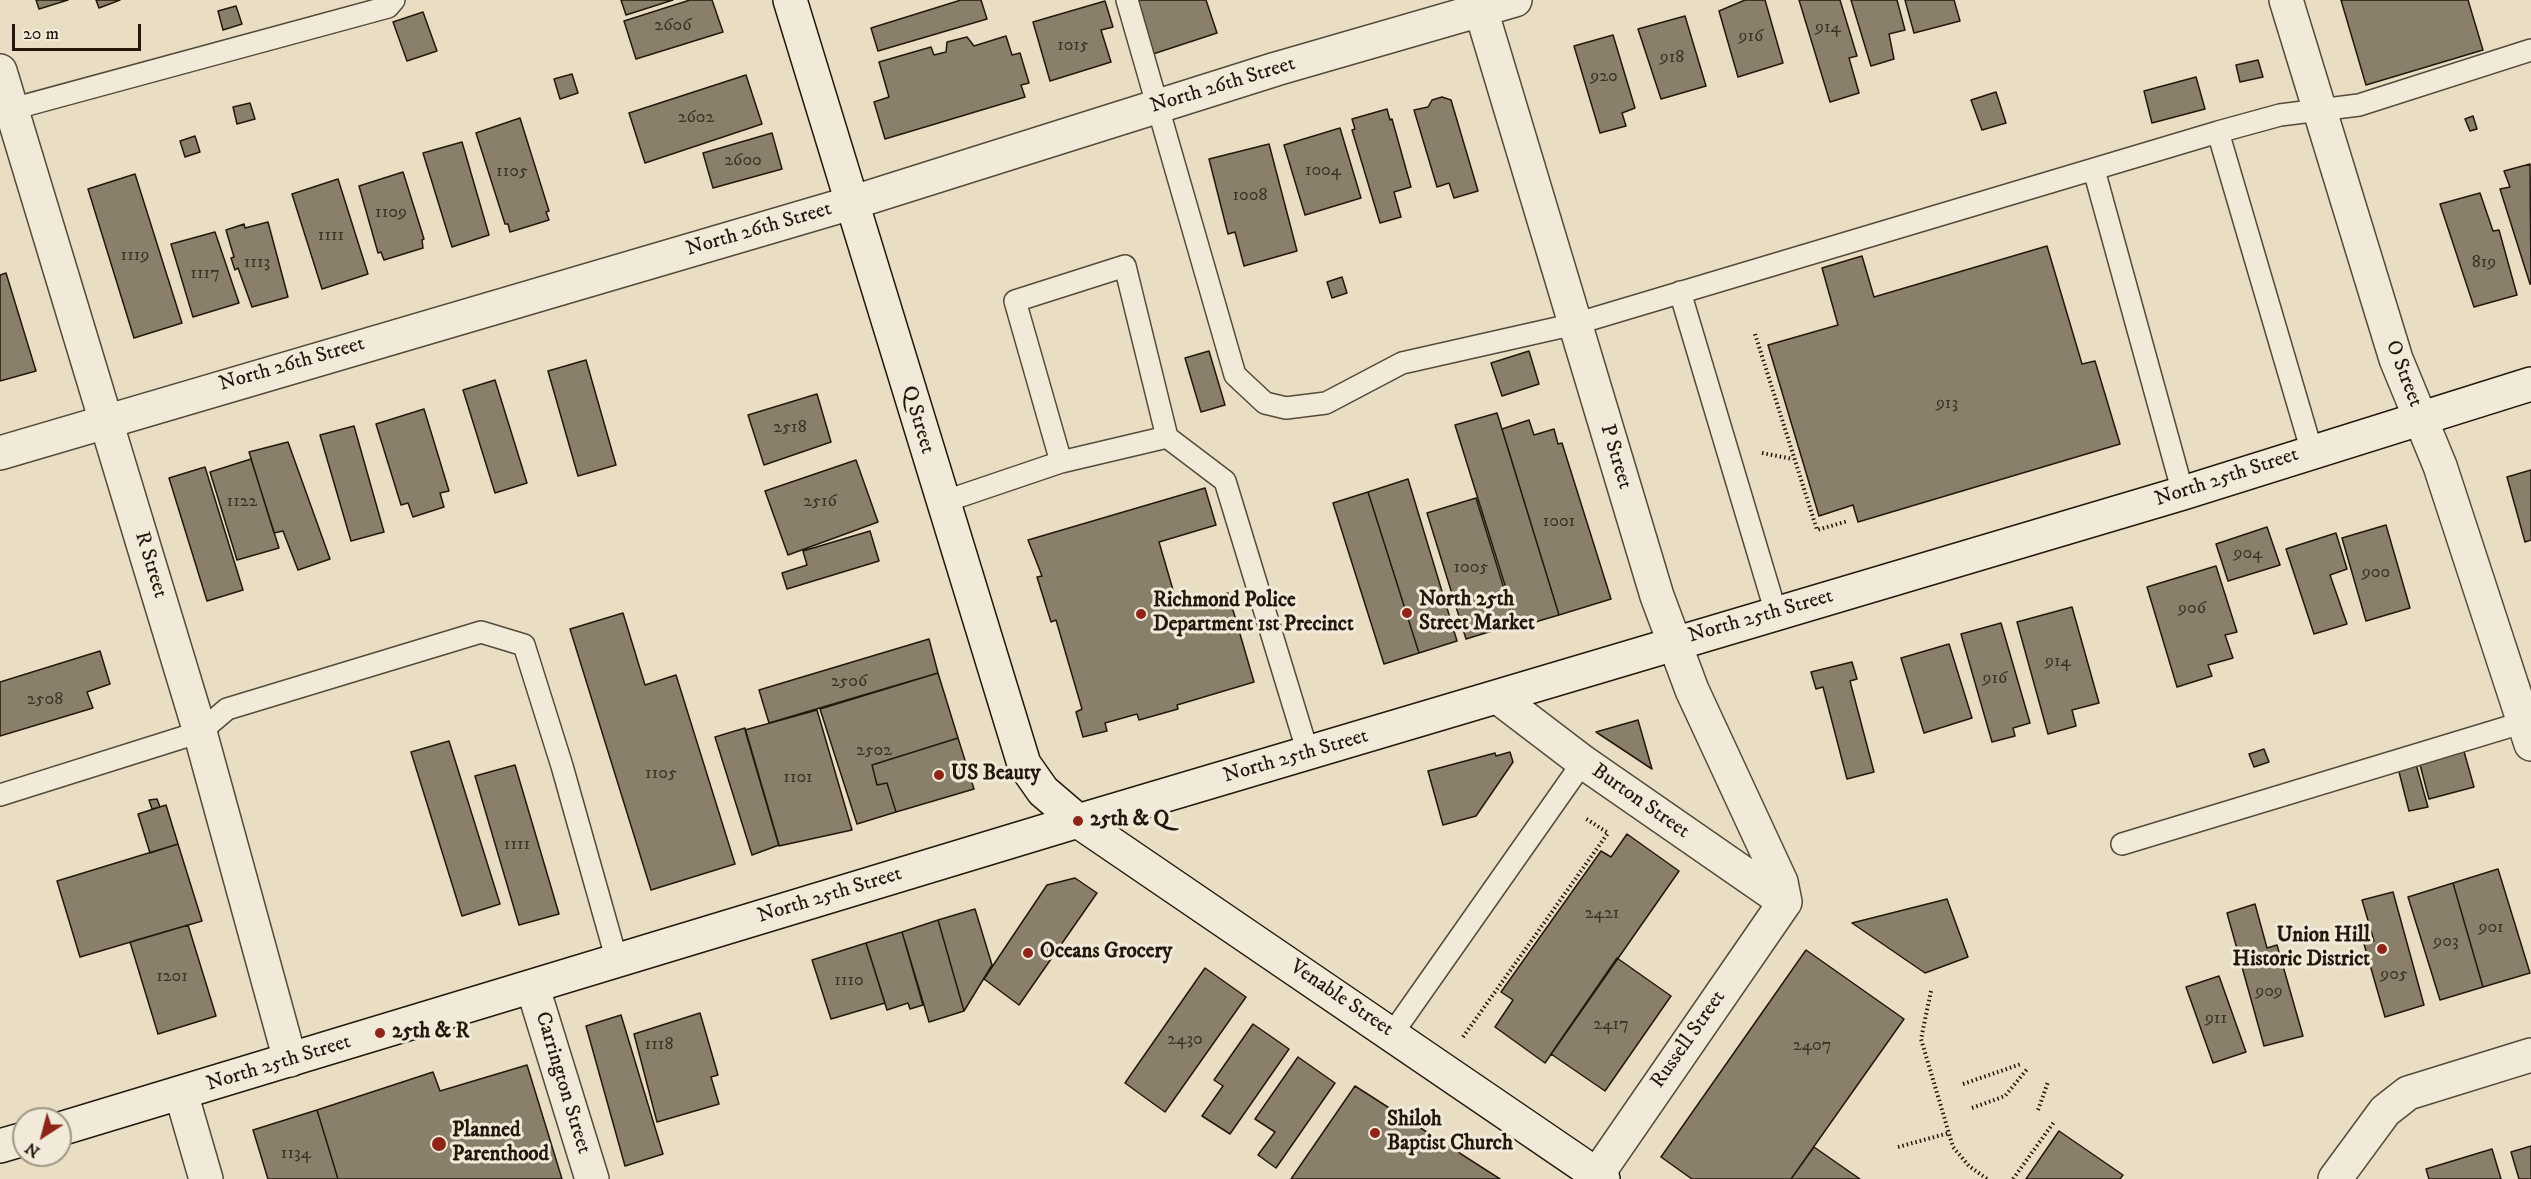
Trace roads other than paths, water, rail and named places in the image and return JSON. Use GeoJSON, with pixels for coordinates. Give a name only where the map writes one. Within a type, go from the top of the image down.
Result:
{"type":"FeatureCollection","features":[{"type":"Feature","properties":{"kind":"street","name":"Q Street"},"geometry":{"type":"LineString","coordinates":[[790,0],[1024,764],[1043,791],[1078,821]]}},
{"type":"Feature","properties":{"kind":"street","name":"North 26th Street"},"geometry":{"type":"LineString","coordinates":[[0,453],[851,203],[1480,5],[1515,0]]}},
{"type":"Feature","properties":{"kind":"street","name":"O Street"},"geometry":{"type":"LineString","coordinates":[[2286,0],[2396,359],[2440,466],[2529,729]]}},
{"type":"Feature","properties":{"kind":"street","name":"P Street"},"geometry":{"type":"LineString","coordinates":[[1480,5],[1657,596],[1692,690],[1781,882],[1785,902]]}},
{"type":"Feature","properties":{"kind":"street","name":"R Street"},"geometry":{"type":"LineString","coordinates":[[0,71],[6,111],[106,420],[200,732],[291,1060]]}},
{"type":"Feature","properties":{"kind":"street","name":"North 25th Street"},"geometry":{"type":"LineString","coordinates":[[72,1125],[533,988],[1078,821],[1499,698],[1674,643],[2183,493],[2531,384]]}},
{"type":"Feature","properties":{"kind":"street","name":"Burton Street"},"geometry":{"type":"LineString","coordinates":[[1499,698],[1583,762],[1785,902]]}},
{"type":"Feature","properties":{"kind":"street","name":"Venable Street"},"geometry":{"type":"LineString","coordinates":[[1078,821],[1392,1034],[1598,1178]]}},
{"type":"Feature","properties":{"kind":"street","name":"Russell Street"},"geometry":{"type":"LineString","coordinates":[[1598,1178],[1785,902]]}},
{"type":"Feature","properties":{"kind":"street","name":"Carrington Street"},"geometry":{"type":"LineString","coordinates":[[533,988],[592,1179]]}},
{"type":"Feature","properties":{"kind":"street"},"geometry":{"type":"LineString","coordinates":[[2335,1179],[2385,1111],[2408,1093],[2531,1055]]}},
{"type":"Feature","properties":{"kind":"street"},"geometry":{"type":"LineString","coordinates":[[181,1093],[206,1179]]}},
{"type":"Feature","properties":{"kind":"lane"},"geometry":{"type":"LineString","coordinates":[[6,111],[388,7],[394,0]]}},
{"type":"Feature","properties":{"kind":"lane"},"geometry":{"type":"LineString","coordinates":[[1127,0],[1235,375],[1265,403],[1286,408],[1326,403],[1402,363],[1575,324],[2218,132],[2280,115],[2359,105],[2531,50]]}},
{"type":"Feature","properties":{"kind":"lane"},"geometry":{"type":"LineString","coordinates":[[2218,132],[2312,452]]}},
{"type":"Feature","properties":{"kind":"lane"},"geometry":{"type":"LineString","coordinates":[[2094,170],[2183,493]]}},
{"type":"Feature","properties":{"kind":"lane"},"geometry":{"type":"LineString","coordinates":[[1061,462],[1016,301],[1125,266],[1167,437],[1225,481],[1308,753]]}},
{"type":"Feature","properties":{"kind":"lane"},"geometry":{"type":"LineString","coordinates":[[1680,292],[1776,613]]}},
{"type":"Feature","properties":{"kind":"lane"},"geometry":{"type":"LineString","coordinates":[[943,502],[1061,462],[1167,437]]}},
{"type":"Feature","properties":{"kind":"lane"},"geometry":{"type":"LineString","coordinates":[[0,795],[200,732],[227,709],[481,632],[524,645],[562,766],[617,961]]}},
{"type":"Feature","properties":{"kind":"lane"},"geometry":{"type":"LineString","coordinates":[[2122,844],[2529,729]]}},
{"type":"Feature","properties":{"kind":"lane"},"geometry":{"type":"LineString","coordinates":[[1392,1034],[1583,762]]}},
{"type":"Feature","properties":{"kind":"place","name":"North 25th Street Market"},"geometry":{"type":"Point","coordinates":[1407,613]}},
{"type":"Feature","properties":{"kind":"place","name":"Richmond Police Department 1st Precinct"},"geometry":{"type":"Point","coordinates":[1141,614]}},
{"type":"Feature","properties":{"kind":"place","name":"US Beauty"},"geometry":{"type":"Point","coordinates":[939,775]}},
{"type":"Feature","properties":{"kind":"place","name":"25th & Q"},"geometry":{"type":"Point","coordinates":[1078,821]}},
{"type":"Feature","properties":{"kind":"place","name":"Union Hill Historic District"},"geometry":{"type":"Point","coordinates":[2382,949]}},
{"type":"Feature","properties":{"kind":"place","name":"Oceans Grocery"},"geometry":{"type":"Point","coordinates":[1028,953]}},
{"type":"Feature","properties":{"kind":"place","name":"25th & R"},"geometry":{"type":"Point","coordinates":[380,1033]}},
{"type":"Feature","properties":{"kind":"place","name":"Shiloh Baptist Church"},"geometry":{"type":"Point","coordinates":[1375,1133]}},
{"type":"Feature","properties":{"kind":"place","name":"Planned Parenthood"},"geometry":{"type":"Point","coordinates":[439,1144]}}]}
